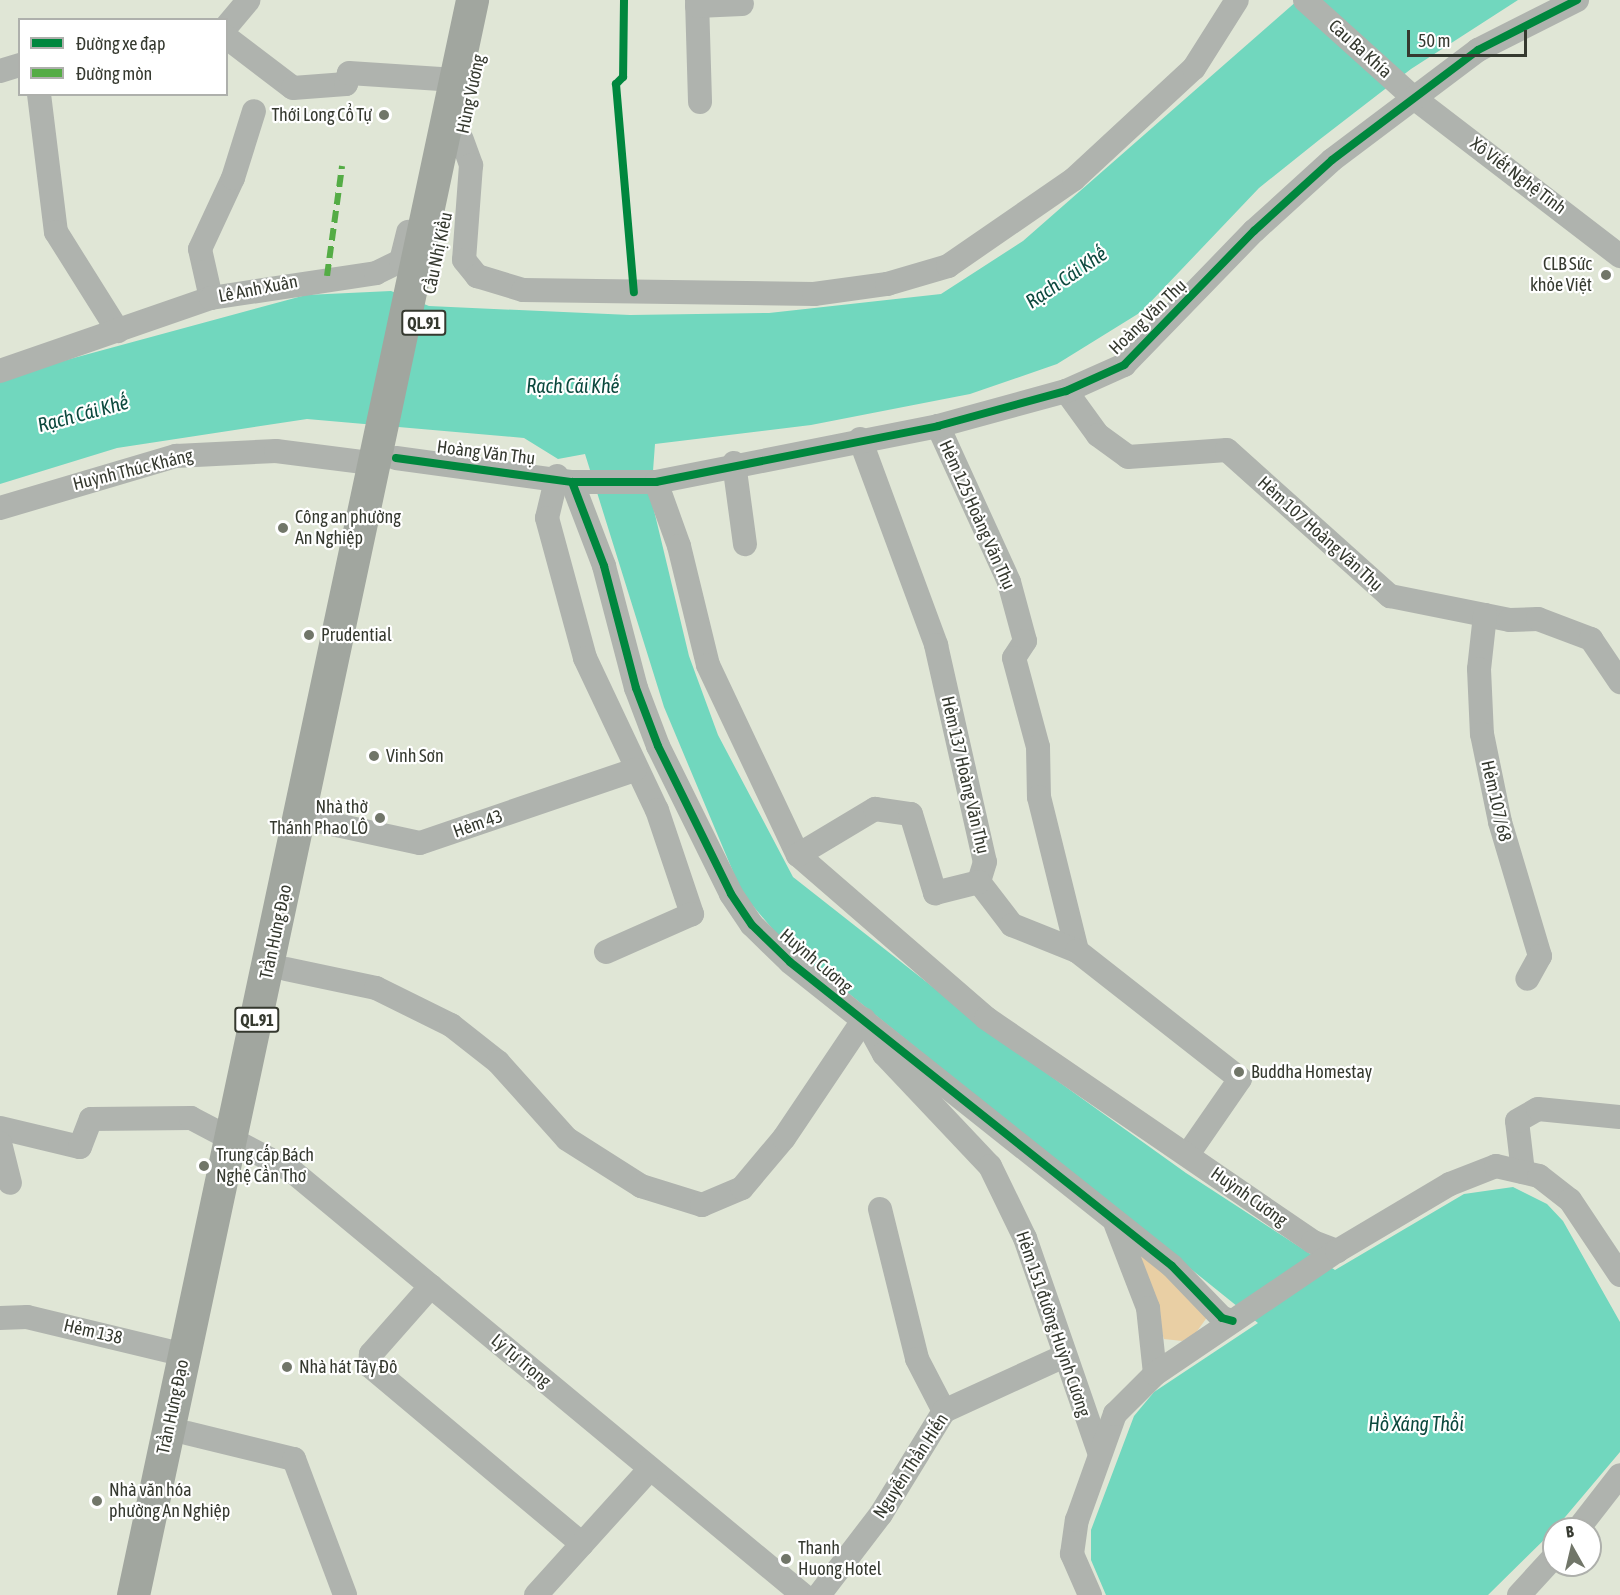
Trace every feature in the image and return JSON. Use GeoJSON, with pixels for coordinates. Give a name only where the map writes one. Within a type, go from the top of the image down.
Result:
{"type":"FeatureCollection","features":[{"type":"Feature","properties":{"kind":"highway","name":"Hùng Vương"},"geometry":{"type":"LineString","coordinates":[[452,142],[456,80],[472,0]]}},
{"type":"Feature","properties":{"kind":"highway","name":"Hùng Vương"},"geometry":{"type":"LineString","coordinates":[[442,188],[452,142],[491,0]]}},
{"type":"Feature","properties":{"kind":"highway","name":"Cầu Nhị Kiều"},"geometry":{"type":"LineString","coordinates":[[385,456],[442,188]]}},
{"type":"Feature","properties":{"kind":"highway","name":"Trần Hưng Đạo"},"geometry":{"type":"LineString","coordinates":[[133,1595],[185,1355],[286,969],[318,821],[385,456]]}},
{"type":"Feature","properties":{"kind":"highway","name":"Trần Hưng Đạo"},"geometry":{"type":"LineString","coordinates":[[152,1595],[187,1433],[240,1144],[385,456]]}},
{"type":"Feature","properties":{"kind":"street"},"geometry":{"type":"LineString","coordinates":[[452,142],[471,165],[464,260],[477,276],[523,290],[545,291],[814,294],[887,284],[948,266],[1074,179],[1194,68],[1237,0]]}},
{"type":"Feature","properties":{"kind":"street","name":"Cau Ba Khía"},"geometry":{"type":"LineString","coordinates":[[1305,0],[1411,95]]}},
{"type":"Feature","properties":{"kind":"street","name":"Hoàng Văn Thụ"},"geometry":{"type":"LineString","coordinates":[[385,456],[564,479],[656,482],[734,463],[938,426],[1066,391],[1124,365],[1293,195],[1411,95],[1478,50],[1577,0]]}},
{"type":"Feature","properties":{"kind":"street"},"geometry":{"type":"LineString","coordinates":[[228,25],[247,1]]}},
{"type":"Feature","properties":{"kind":"street"},"geometry":{"type":"LineString","coordinates":[[700,102],[697,3],[742,4]]}},
{"type":"Feature","properties":{"kind":"street"},"geometry":{"type":"LineString","coordinates":[[228,38],[293,87],[346,84],[349,73],[456,80]]}},
{"type":"Feature","properties":{"kind":"street"},"geometry":{"type":"LineString","coordinates":[[0,71],[18,66]]}},
{"type":"Feature","properties":{"kind":"street","name":"Xô Viết Nghệ Tĩnh"},"geometry":{"type":"LineString","coordinates":[[1411,95],[1620,256]]}},
{"type":"Feature","properties":{"kind":"street"},"geometry":{"type":"LineString","coordinates":[[39,96],[56,232],[118,331]]}},
{"type":"Feature","properties":{"kind":"street"},"geometry":{"type":"LineString","coordinates":[[211,298],[200,249],[233,178],[254,111]]}},
{"type":"Feature","properties":{"kind":"street","name":"Lê Anh Xuân"},"geometry":{"type":"LineString","coordinates":[[0,371],[211,298],[376,273],[401,261],[422,180],[452,142]]}},
{"type":"Feature","properties":{"kind":"street","name":"Hẻm 107 Hoàng Văn Thụ"},"geometry":{"type":"LineString","coordinates":[[1066,391],[1098,435],[1128,457],[1227,450],[1390,597],[1485,615],[1538,619],[1591,639],[1620,682]]}},
{"type":"Feature","properties":{"kind":"street","name":"Hẻm 125 Hoàng Văn Thụ"},"geometry":{"type":"LineString","coordinates":[[938,426],[1009,582],[1024,641],[1014,658],[1038,747],[1039,797],[1077,951]]}},
{"type":"Feature","properties":{"kind":"street","name":"Hẻm 137 Hoàng Văn Thụ"},"geometry":{"type":"LineString","coordinates":[[860,439],[936,645],[985,862],[978,882],[1012,925],[1077,951],[1240,1079],[1188,1154]]}},
{"type":"Feature","properties":{"kind":"street","name":"Huỳnh Thúc Kháng"},"geometry":{"type":"LineString","coordinates":[[0,508],[176,456],[276,451],[385,456]]}},
{"type":"Feature","properties":{"kind":"street"},"geometry":{"type":"LineString","coordinates":[[734,463],[744,544]]}},
{"type":"Feature","properties":{"kind":"street"},"geometry":{"type":"LineString","coordinates":[[564,479],[547,518],[585,658],[635,770],[657,810],[692,914],[606,952]]}},
{"type":"Feature","properties":{"kind":"street","name":"Huỳnh Cương"},"geometry":{"type":"LineString","coordinates":[[564,479],[604,566],[643,708],[731,894],[790,962],[1172,1266],[1222,1318],[1237,1318]]}},
{"type":"Feature","properties":{"kind":"street","name":"Huỳnh Cương"},"geometry":{"type":"LineString","coordinates":[[656,482],[679,546],[708,665],[798,855],[986,1018],[1188,1154],[1332,1255]]}},
{"type":"Feature","properties":{"kind":"street","name":"Hẻm 107/68"},"geometry":{"type":"LineString","coordinates":[[1485,615],[1479,669],[1482,734],[1500,822],[1540,956],[1527,979]]}},
{"type":"Feature","properties":{"kind":"street","name":"Hẻm 43"},"geometry":{"type":"LineString","coordinates":[[318,821],[420,843],[635,770]]}},
{"type":"Feature","properties":{"kind":"street"},"geometry":{"type":"LineString","coordinates":[[798,855],[875,809],[911,814],[935,893],[978,882]]}},
{"type":"Feature","properties":{"kind":"street"},"geometry":{"type":"LineString","coordinates":[[286,969],[376,988],[451,1026],[498,1062],[567,1138],[641,1186],[702,1205],[742,1188],[784,1138],[864,1019]]}},
{"type":"Feature","properties":{"kind":"street","name":"Hẻm 151 đường Huỳnh Cương"},"geometry":{"type":"LineString","coordinates":[[864,1019],[884,1054],[990,1166],[1025,1238],[1099,1452]]}},
{"type":"Feature","properties":{"kind":"street"},"geometry":{"type":"LineString","coordinates":[[1523,1172],[1517,1121],[1538,1110],[1620,1117]]}},
{"type":"Feature","properties":{"kind":"street","name":"Lý Tự Trọng"},"geometry":{"type":"LineString","coordinates":[[0,1128],[80,1147],[91,1119],[157,1116],[205,1120],[240,1144],[292,1171],[802,1595]]}},
{"type":"Feature","properties":{"kind":"street"},"geometry":{"type":"LineString","coordinates":[[0,1143],[10,1182]]}},
{"type":"Feature","properties":{"kind":"street"},"geometry":{"type":"LineString","coordinates":[[1090,1595],[1072,1554],[1082,1501],[1099,1452],[1116,1414],[1155,1374],[1332,1255],[1450,1184],[1496,1166],[1539,1176],[1570,1200],[1620,1275]]}},
{"type":"Feature","properties":{"kind":"street"},"geometry":{"type":"LineString","coordinates":[[880,1209],[917,1359],[944,1411]]}},
{"type":"Feature","properties":{"kind":"street"},"geometry":{"type":"LineString","coordinates":[[1114,1220],[1148,1308],[1155,1374]]}},
{"type":"Feature","properties":{"kind":"street"},"geometry":{"type":"LineString","coordinates":[[431,1286],[371,1354],[370,1366],[582,1544]]}},
{"type":"Feature","properties":{"kind":"street","name":"Hẻm 138"},"geometry":{"type":"LineString","coordinates":[[0,1318],[38,1319],[185,1355]]}},
{"type":"Feature","properties":{"kind":"street","name":"Nguyễn Thần Hiến"},"geometry":{"type":"LineString","coordinates":[[819,1595],[881,1514],[944,1411],[1064,1356]]}},
{"type":"Feature","properties":{"kind":"street"},"geometry":{"type":"LineString","coordinates":[[187,1433],[294,1459],[345,1595]]}},
{"type":"Feature","properties":{"kind":"street"},"geometry":{"type":"LineString","coordinates":[[536,1595],[650,1469]]}},
{"type":"Feature","properties":{"kind":"street"},"geometry":{"type":"LineString","coordinates":[[1587,1517],[1620,1475]]}},
{"type":"Feature","properties":{"kind":"street"},"geometry":{"type":"LineString","coordinates":[[1521,1594],[1542,1570]]}},
{"type":"Feature","properties":{"kind":"shaded area"},"geometry":{"type":"Polygon","coordinates":[[[1135,1243],[1208,1316],[1195,1334],[1182,1341],[1164,1339],[1135,1243]]]}},
{"type":"Feature","properties":{"kind":"water"},"geometry":{"type":"Polygon","coordinates":[[[1298,0],[1518,0],[1411,69],[1319,140],[1259,188],[1141,312],[1057,364],[970,394],[811,425],[655,444],[651,498],[689,656],[718,735],[793,877],[999,1039],[1186,1173],[1335,1270],[1464,1194],[1513,1187],[1547,1204],[1563,1221],[1620,1322],[1620,1452],[1565,1517],[1542,1517],[1542,1542],[1488,1595],[1106,1595],[1091,1560],[1091,1530],[1134,1416],[1154,1392],[1258,1323],[781,939],[742,893],[664,707],[585,454],[558,459],[524,438],[307,419],[117,448],[0,484],[0,378],[306,295],[391,291],[429,306],[630,315],[769,313],[941,294],[1023,241],[1298,0]]]}},
{"type":"Feature","properties":{"kind":"marked path"},"geometry":{"type":"LineString","coordinates":[[327,276],[342,166]]}},
{"type":"Feature","properties":{"kind":"cycle path"},"geometry":{"type":"LineString","coordinates":[[624,0],[623,77],[616,84],[634,292]]}},
{"type":"Feature","properties":{"kind":"cycle path"},"geometry":{"type":"LineString","coordinates":[[396,458],[572,482],[656,482],[938,426],[1066,391],[1124,365],[1254,231],[1332,160],[1478,50],[1577,0]]}},
{"type":"Feature","properties":{"kind":"cycle path"},"geometry":{"type":"LineString","coordinates":[[572,482],[604,566],[636,688],[658,746],[731,894],[752,925],[790,962],[1172,1266],[1222,1318],[1233,1321]]}},
{"type":"Feature","properties":{"kind":"place","name":"Thới Long Cổ Tự"},"geometry":{"type":"Point","coordinates":[384,115]}},
{"type":"Feature","properties":{"kind":"place","name":"CLB Sức khỏe Việt"},"geometry":{"type":"Point","coordinates":[1606,275]}},
{"type":"Feature","properties":{"kind":"place","name":"Công an phường An Nghiệp"},"geometry":{"type":"Point","coordinates":[283,528]}},
{"type":"Feature","properties":{"kind":"place","name":"Prudential"},"geometry":{"type":"Point","coordinates":[309,635]}},
{"type":"Feature","properties":{"kind":"place","name":"Vinh Sơn"},"geometry":{"type":"Point","coordinates":[374,756]}},
{"type":"Feature","properties":{"kind":"place","name":"Nhà thờ Thánh Phao LÔ"},"geometry":{"type":"Point","coordinates":[380,818]}},
{"type":"Feature","properties":{"kind":"place","name":"Buddha Homestay"},"geometry":{"type":"Point","coordinates":[1239,1072]}},
{"type":"Feature","properties":{"kind":"place","name":"Trung cấp Bách Nghệ Cần Thơ"},"geometry":{"type":"Point","coordinates":[204,1166]}},
{"type":"Feature","properties":{"kind":"place","name":"Nhà hát Tây Đô"},"geometry":{"type":"Point","coordinates":[287,1367]}},
{"type":"Feature","properties":{"kind":"place","name":"Nhà văn hóa phường An Nghiệp"},"geometry":{"type":"Point","coordinates":[97,1501]}},
{"type":"Feature","properties":{"kind":"place","name":"Thanh Huong Hotel"},"geometry":{"type":"Point","coordinates":[786,1559]}},
{"type":"Feature","properties":{"kind":"water label","name":"Rạch Cái Khế"},"geometry":{"type":"Point","coordinates":[1066,277]}},
{"type":"Feature","properties":{"kind":"water label","name":"Rạch Cái Khế"},"geometry":{"type":"Point","coordinates":[573,385]}},
{"type":"Feature","properties":{"kind":"water label","name":"Rạch Cái Khế"},"geometry":{"type":"Point","coordinates":[83,413]}},
{"type":"Feature","properties":{"kind":"water label","name":"Hồ Xáng Thổi"},"geometry":{"type":"Point","coordinates":[1416,1423]}}]}
